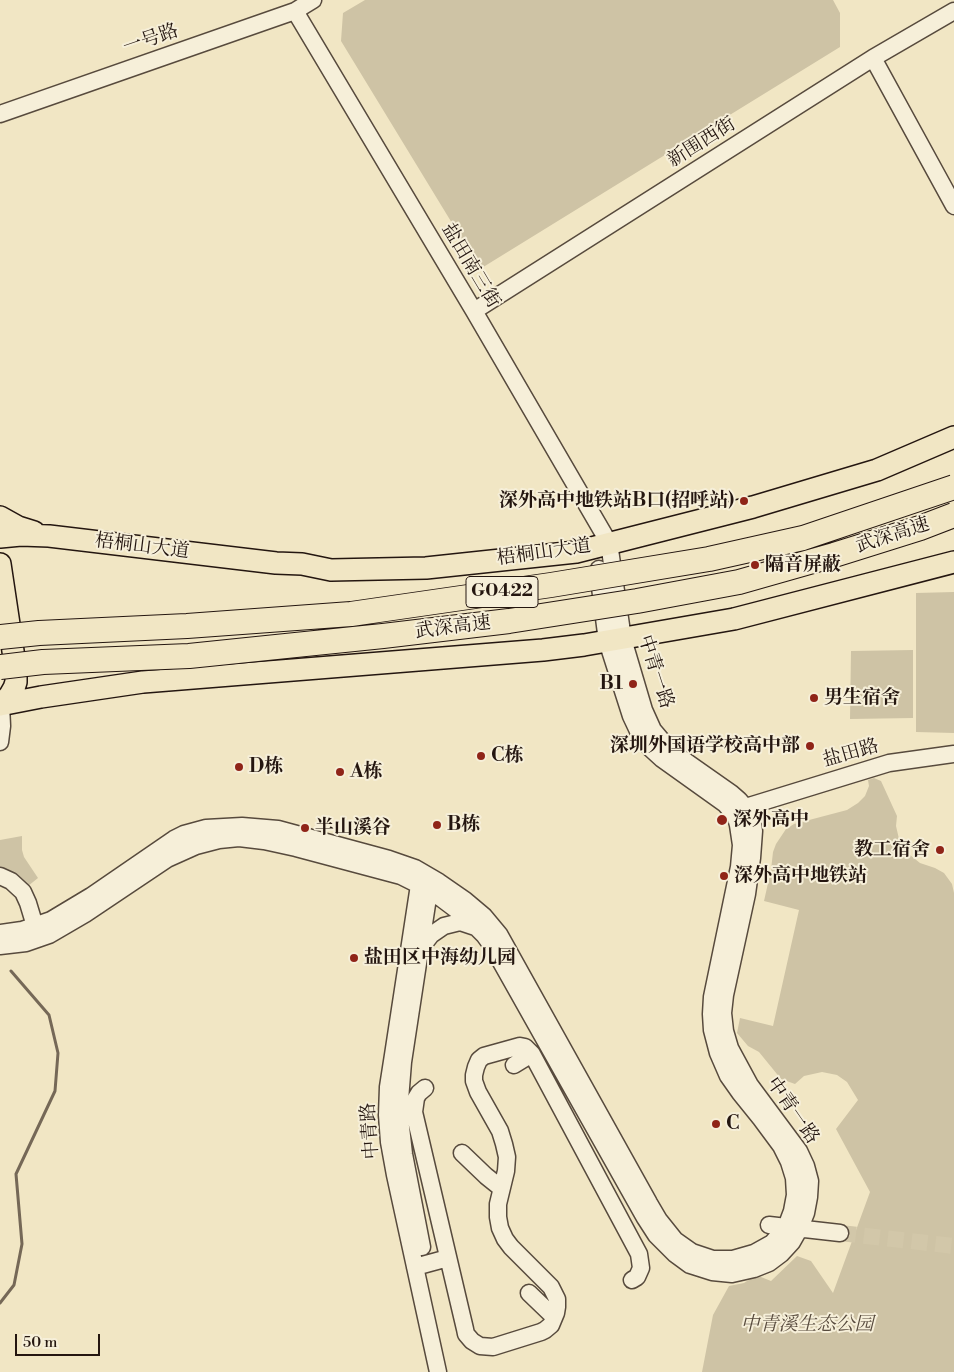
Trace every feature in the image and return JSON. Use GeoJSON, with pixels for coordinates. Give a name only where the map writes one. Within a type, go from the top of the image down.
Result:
{"type":"FeatureCollection","features":[{"type":"Feature","properties":{"kind":"highway","name":"武深高速"},"geometry":{"type":"LineString","coordinates":[[0,637],[40,632],[187,626],[351,614],[551,585],[708,559],[802,538],[954,487]]}},
{"type":"Feature","properties":{"kind":"highway","name":"武深高速"},"geometry":{"type":"LineString","coordinates":[[0,667],[43,662],[189,656],[383,636],[509,621],[637,601],[739,582],[834,555],[920,528],[954,515]]}},
{"type":"Feature","properties":{"kind":"main road","name":"梧桐山大道"},"geometry":{"type":"LineString","coordinates":[[0,537],[21,535],[49,536],[276,563],[302,564],[331,570],[426,568],[576,552],[753,508],[869,472],[954,437]]}},
{"type":"Feature","properties":{"kind":"main road"},"geometry":{"type":"LineString","coordinates":[[0,517],[18,527],[49,536]]}},
{"type":"Feature","properties":{"kind":"main road"},"geometry":{"type":"LineString","coordinates":[[0,704],[143,682],[544,650],[615,640],[734,620],[954,562]]}},
{"type":"Feature","properties":{"kind":"main road"},"geometry":{"type":"LineString","coordinates":[[0,564],[16,682],[10,695],[0,704]]}},
{"type":"Feature","properties":{"kind":"street","name":"一号路"},"geometry":{"type":"LineString","coordinates":[[0,114],[296,11],[313,0]]}},
{"type":"Feature","properties":{"kind":"street","name":"盐田南三街"},"geometry":{"type":"LineString","coordinates":[[296,11],[609,543]]}},
{"type":"Feature","properties":{"kind":"street","name":"新围西街"},"geometry":{"type":"LineString","coordinates":[[474,311],[873,58],[954,11]]}},
{"type":"Feature","properties":{"kind":"street"},"geometry":{"type":"LineString","coordinates":[[873,58],[954,206]]}},
{"type":"Feature","properties":{"kind":"street","name":"中青一路"},"geometry":{"type":"LineString","coordinates":[[425,883],[466,917],[492,946],[600,1127],[659,1220],[675,1240],[692,1252],[714,1259],[733,1260],[754,1253],[772,1243],[785,1227],[806,1213],[810,1181],[806,1166],[799,1151],[750,1085],[730,1048],[724,1031],[725,995],[747,894],[754,844],[752,819],[739,809],[732,793],[674,753],[653,730],[615,640],[598,572],[609,543]]}},
{"type":"Feature","properties":{"kind":"street"},"geometry":{"type":"LineString","coordinates":[[0,704],[2,726],[0,742]]}},
{"type":"Feature","properties":{"kind":"street","name":"盐田路"},"geometry":{"type":"LineString","coordinates":[[739,809],[889,763],[954,754]]}},
{"type":"Feature","properties":{"kind":"street"},"geometry":{"type":"LineString","coordinates":[[0,946],[18,944],[37,933],[51,920],[174,839],[194,831],[218,826],[253,826],[286,831],[390,859],[415,868],[425,883]]}},
{"type":"Feature","properties":{"kind":"street"},"geometry":{"type":"LineString","coordinates":[[0,876],[12,881],[23,892],[37,933]]}},
{"type":"Feature","properties":{"kind":"street","name":"中青一路"},"geometry":{"type":"LineString","coordinates":[[425,883],[456,893],[475,908],[500,934],[600,1127]]}},
{"type":"Feature","properties":{"kind":"street","name":"中青路"},"geometry":{"type":"LineString","coordinates":[[425,883],[420,954],[401,1083],[400,1118],[420,1265],[438,1372]]}},
{"type":"Feature","properties":{"kind":"street","name":"中青路"},"geometry":{"type":"LineString","coordinates":[[425,883],[392,1054],[387,1102],[388,1128],[393,1166],[448,1372]]}},
{"type":"Feature","properties":{"kind":"street"},"geometry":{"type":"LineString","coordinates":[[420,954],[424,944],[431,935],[448,924],[466,923],[484,935]]}},
{"type":"Feature","properties":{"kind":"street"},"geometry":{"type":"LineString","coordinates":[[0,933],[37,933]]}},
{"type":"Feature","properties":{"kind":"street"},"geometry":{"type":"LineString","coordinates":[[426,1088],[416,1098],[414,1112],[466,1334],[475,1344],[493,1347],[541,1332],[548,1328],[557,1307],[557,1299],[554,1292],[511,1247],[502,1234],[498,1210],[507,1164],[500,1131],[476,1086],[474,1070],[479,1060],[484,1056],[513,1047],[525,1047],[532,1054],[639,1254],[641,1268],[637,1277],[632,1280]]}},
{"type":"Feature","properties":{"kind":"street"},"geometry":{"type":"LineString","coordinates":[[514,1065],[532,1054]]}},
{"type":"Feature","properties":{"kind":"street"},"geometry":{"type":"LineString","coordinates":[[579,1141],[600,1127]]}},
{"type":"Feature","properties":{"kind":"street"},"geometry":{"type":"LineString","coordinates":[[462,1153],[486,1176],[502,1188]]}},
{"type":"Feature","properties":{"kind":"street"},"geometry":{"type":"LineString","coordinates":[[785,1227],[840,1233]]}},
{"type":"Feature","properties":{"kind":"street"},"geometry":{"type":"LineString","coordinates":[[420,1265],[448,1258]]}},
{"type":"Feature","properties":{"kind":"street"},"geometry":{"type":"LineString","coordinates":[[529,1293],[554,1317]]}},
{"type":"Feature","properties":{"kind":"green space"},"geometry":{"type":"Polygon","coordinates":[[[365,0],[833,0],[840,13],[840,47],[480,269],[341,41],[343,13],[365,0]]]}},
{"type":"Feature","properties":{"kind":"green space"},"geometry":{"type":"Polygon","coordinates":[[[954,592],[954,733],[916,732],[916,593],[954,592]]]}},
{"type":"Feature","properties":{"kind":"green space"},"geometry":{"type":"Polygon","coordinates":[[[913,650],[913,718],[850,719],[851,651],[913,650]]]}},
{"type":"Feature","properties":{"kind":"green space","name":"中青溪生态公园"},"geometry":{"type":"Polygon","coordinates":[[[874,778],[881,781],[897,816],[896,826],[899,839],[910,855],[920,863],[944,873],[952,884],[954,893],[954,1372],[702,1372],[713,1315],[729,1286],[744,1283],[756,1275],[771,1281],[797,1256],[811,1261],[833,1293],[870,1192],[836,1129],[858,1100],[847,1082],[837,1075],[822,1072],[804,1076],[795,1084],[781,1079],[759,1052],[748,1046],[737,1033],[740,1018],[773,1026],[799,910],[764,901],[776,844],[786,829],[794,824],[847,810],[858,803],[865,796],[869,786],[868,780],[874,778]]]}},
{"type":"Feature","properties":{"kind":"green space"},"geometry":{"type":"Polygon","coordinates":[[[22,836],[24,857],[38,878],[23,890],[0,875],[0,840],[22,836]]]}},
{"type":"Feature","properties":{"kind":"waterway"},"geometry":{"type":"LineString","coordinates":[[0,1303],[14,1285],[22,1244],[16,1174],[55,1091],[58,1053],[49,1015],[11,971]]}},
{"type":"Feature","properties":{"kind":"tunnel"},"geometry":{"type":"LineString","coordinates":[[840,1233],[954,1246]]}},
{"type":"Feature","properties":{"kind":"place","name":"深外高中地铁站B口(招呼站)"},"geometry":{"type":"Point","coordinates":[744,501]}},
{"type":"Feature","properties":{"kind":"place","name":"隔音屏蔽"},"geometry":{"type":"Point","coordinates":[755,565]}},
{"type":"Feature","properties":{"kind":"place","name":"B1"},"geometry":{"type":"Point","coordinates":[633,684]}},
{"type":"Feature","properties":{"kind":"place","name":"男生宿舍"},"geometry":{"type":"Point","coordinates":[814,698]}},
{"type":"Feature","properties":{"kind":"place","name":"深圳外国语学校高中部"},"geometry":{"type":"Point","coordinates":[810,746]}},
{"type":"Feature","properties":{"kind":"place","name":"C栋"},"geometry":{"type":"Point","coordinates":[481,756]}},
{"type":"Feature","properties":{"kind":"place","name":"D栋"},"geometry":{"type":"Point","coordinates":[239,767]}},
{"type":"Feature","properties":{"kind":"place","name":"A栋"},"geometry":{"type":"Point","coordinates":[340,772]}},
{"type":"Feature","properties":{"kind":"place","name":"深外高中"},"geometry":{"type":"Point","coordinates":[722,820]}},
{"type":"Feature","properties":{"kind":"place","name":"B栋"},"geometry":{"type":"Point","coordinates":[437,825]}},
{"type":"Feature","properties":{"kind":"place","name":"半山溪谷"},"geometry":{"type":"Point","coordinates":[305,828]}},
{"type":"Feature","properties":{"kind":"place","name":"教工宿舍"},"geometry":{"type":"Point","coordinates":[940,850]}},
{"type":"Feature","properties":{"kind":"place","name":"深外高中地铁站"},"geometry":{"type":"Point","coordinates":[724,876]}},
{"type":"Feature","properties":{"kind":"place","name":"盐田区中海幼儿园"},"geometry":{"type":"Point","coordinates":[354,958]}},
{"type":"Feature","properties":{"kind":"place","name":"C"},"geometry":{"type":"Point","coordinates":[716,1124]}}]}
